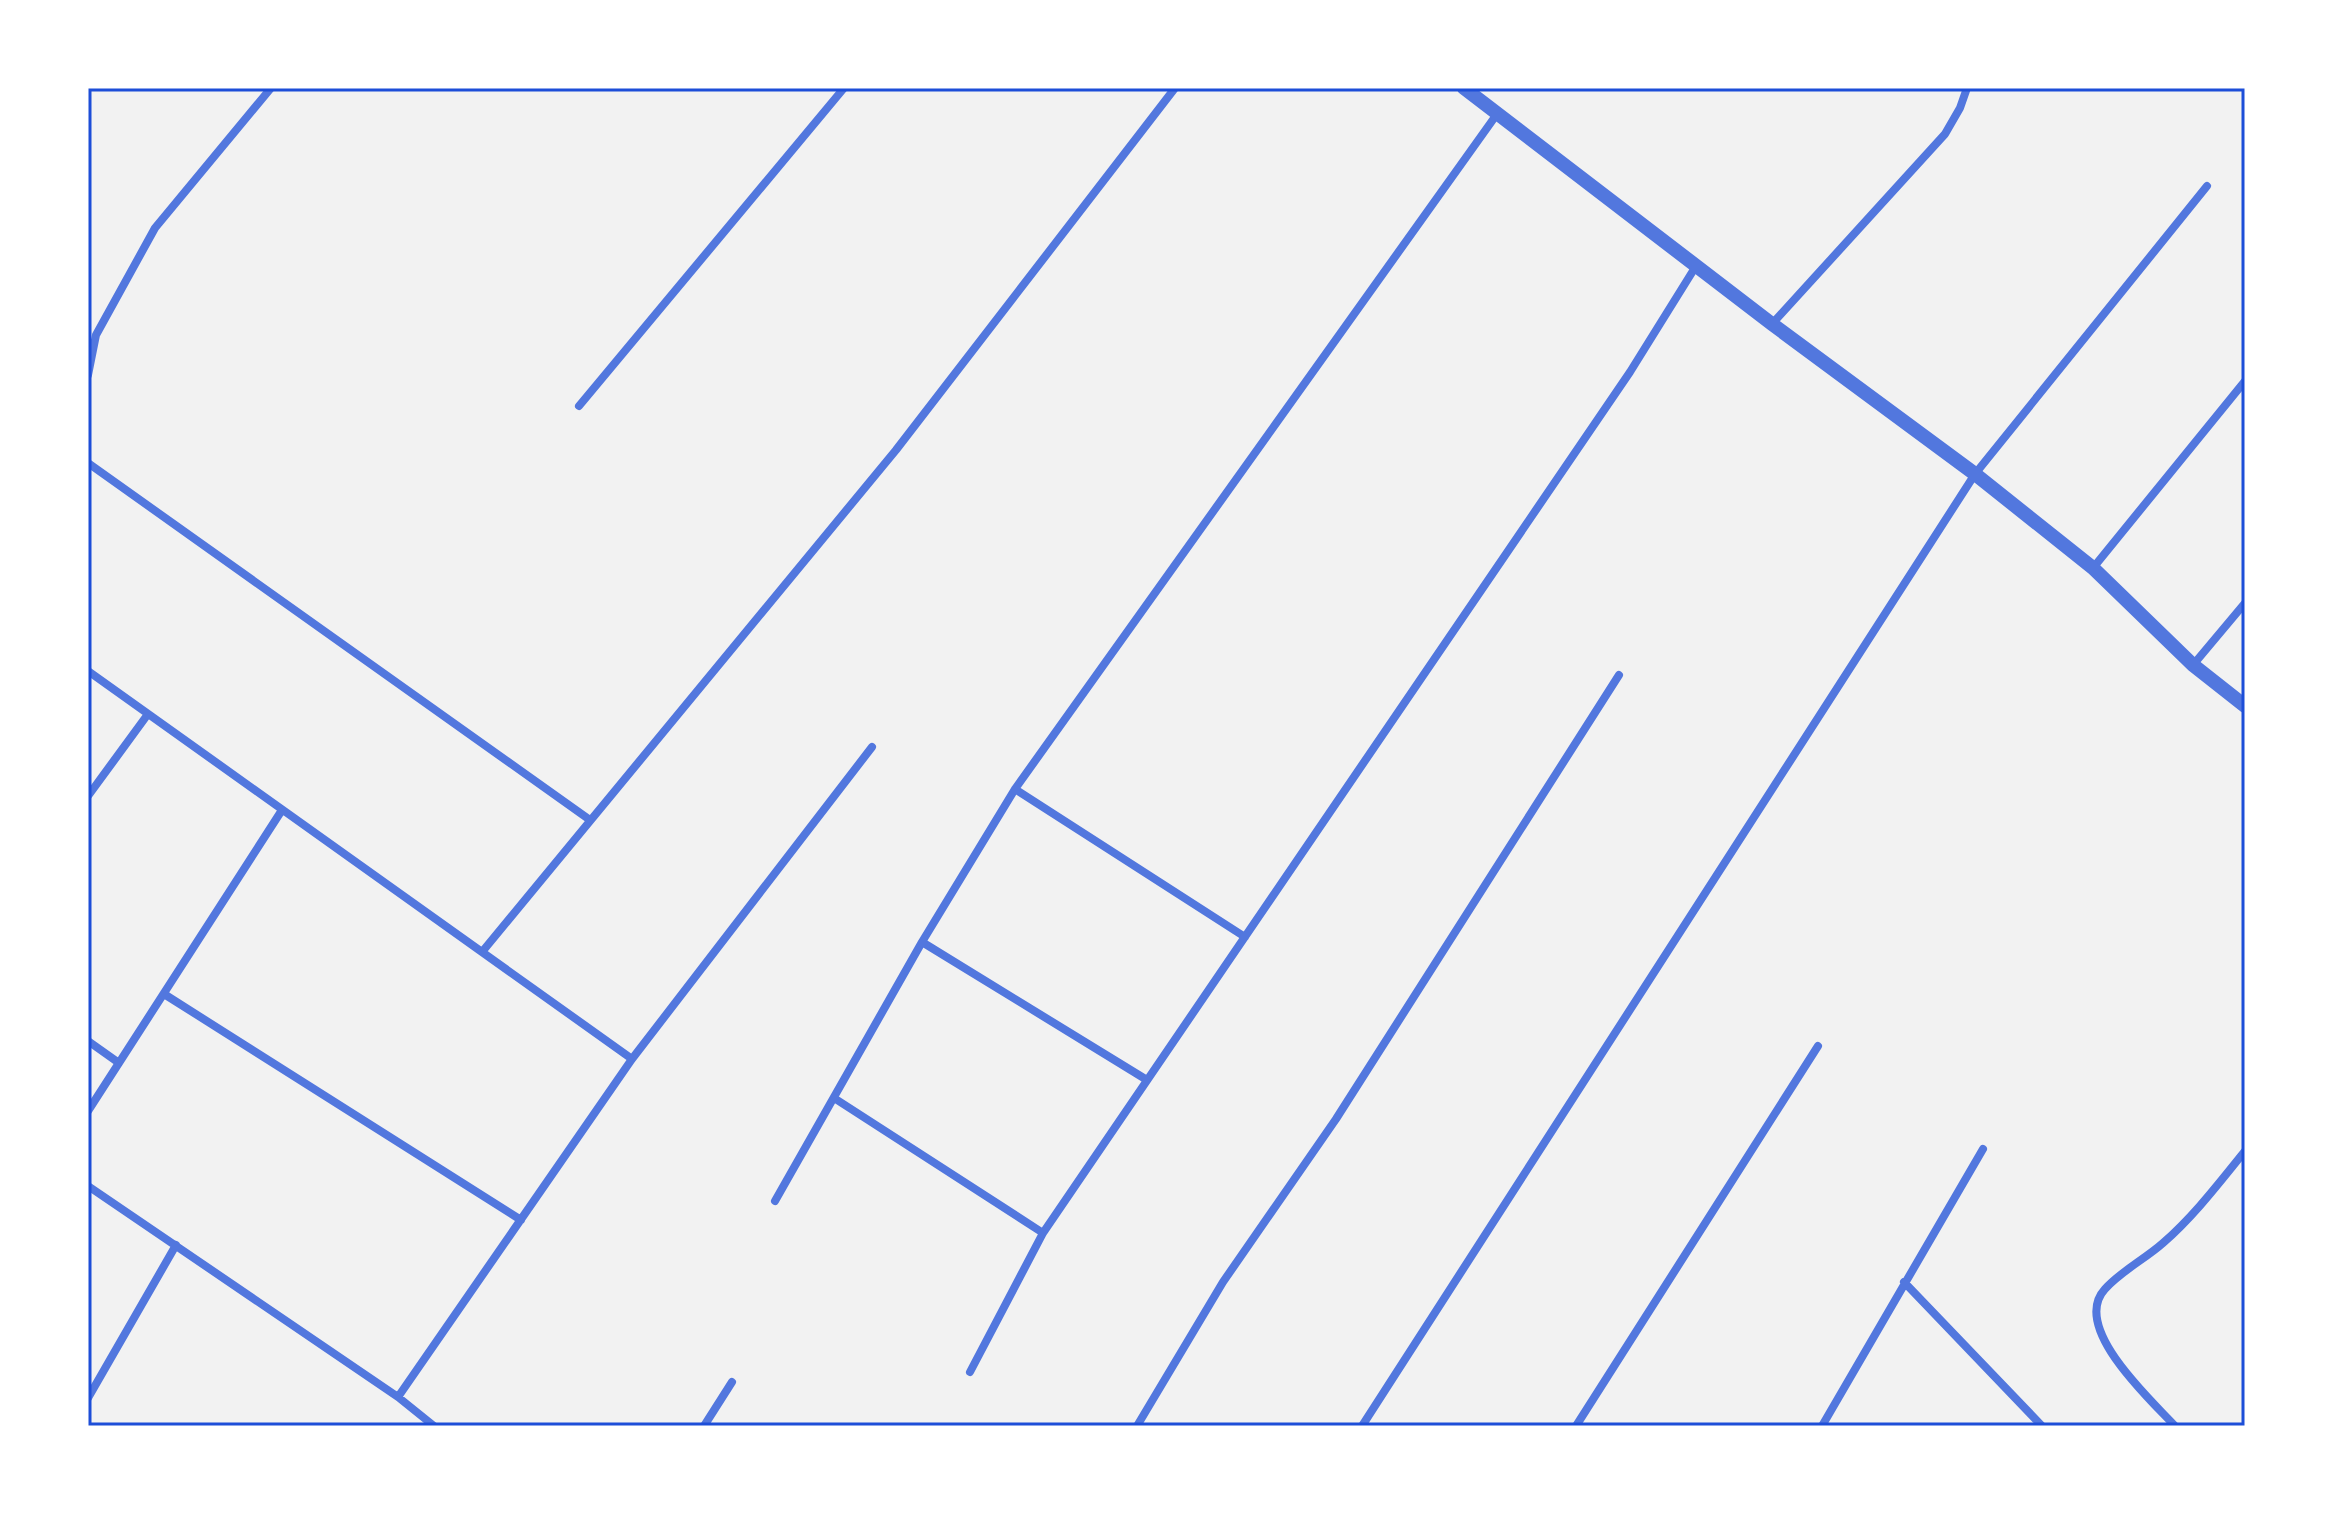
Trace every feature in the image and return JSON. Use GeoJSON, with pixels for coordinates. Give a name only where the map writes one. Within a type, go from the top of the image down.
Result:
{"type":"FeatureCollection","features":[{"type":"Feature","properties":{"kind":"street"},"geometry":{"type":"LineString","coordinates":[[88,373],[96,335],[155,228],[271,88]]}},
{"type":"Feature","properties":{"kind":"street"},"geometry":{"type":"LineString","coordinates":[[579,406],[844,88]]}},
{"type":"Feature","properties":{"kind":"street"},"geometry":{"type":"LineString","coordinates":[[482,952],[896,450],[1175,88]]}},
{"type":"Feature","properties":{"kind":"street"},"geometry":{"type":"LineString","coordinates":[[1464,88],[1772,324],[1975,474],[2093,568],[2193,665],[2245,706]]}},
{"type":"Feature","properties":{"kind":"street"},"geometry":{"type":"LineString","coordinates":[[1772,324],[1945,134],[1967,88]]}},
{"type":"Feature","properties":{"kind":"street"},"geometry":{"type":"LineString","coordinates":[[775,1201],[922,942],[1015,789],[1497,114]]}},
{"type":"Feature","properties":{"kind":"street"},"geometry":{"type":"LineString","coordinates":[[1362,1426],[1975,474],[2207,186]]}},
{"type":"Feature","properties":{"kind":"street"},"geometry":{"type":"LineString","coordinates":[[970,1372],[1043,1233],[1630,372],[1696,266]]}},
{"type":"Feature","properties":{"kind":"street"},"geometry":{"type":"LineString","coordinates":[[2093,568],[2245,381]]}},
{"type":"Feature","properties":{"kind":"street"},"geometry":{"type":"LineString","coordinates":[[88,463],[590,820]]}},
{"type":"Feature","properties":{"kind":"street"},"geometry":{"type":"LineString","coordinates":[[2193,665],[2245,603]]}},
{"type":"Feature","properties":{"kind":"street"},"geometry":{"type":"LineString","coordinates":[[88,671],[632,1059]]}},
{"type":"Feature","properties":{"kind":"street"},"geometry":{"type":"LineString","coordinates":[[1137,1426],[1223,1282],[1336,1119],[1619,675]]}},
{"type":"Feature","properties":{"kind":"street"},"geometry":{"type":"LineString","coordinates":[[88,796],[148,714]]}},
{"type":"Feature","properties":{"kind":"street"},"geometry":{"type":"LineString","coordinates":[[398,1397],[632,1059],[872,747]]}},
{"type":"Feature","properties":{"kind":"street"},"geometry":{"type":"LineString","coordinates":[[1015,789],[1245,937]]}},
{"type":"Feature","properties":{"kind":"street"},"geometry":{"type":"LineString","coordinates":[[88,1111],[282,810]]}},
{"type":"Feature","properties":{"kind":"street"},"geometry":{"type":"LineString","coordinates":[[922,942],[1147,1080]]}},
{"type":"Feature","properties":{"kind":"street"},"geometry":{"type":"LineString","coordinates":[[164,994],[521,1220]]}},
{"type":"Feature","properties":{"kind":"street"},"geometry":{"type":"LineString","coordinates":[[88,1041],[119,1063]]}},
{"type":"Feature","properties":{"kind":"street"},"geometry":{"type":"LineString","coordinates":[[1576,1426],[1818,1046]]}},
{"type":"Feature","properties":{"kind":"street"},"geometry":{"type":"LineString","coordinates":[[834,1098],[1043,1233]]}},
{"type":"Feature","properties":{"kind":"street"},"geometry":{"type":"LineString","coordinates":[[1822,1426],[1983,1149]]}},
{"type":"Feature","properties":{"kind":"street"},"geometry":{"type":"LineString","coordinates":[[2175,1426],[2118,1364],[2100,1332],[2096,1309],[2103,1290],[2187,1222],[2245,1151]]}},
{"type":"Feature","properties":{"kind":"street"},"geometry":{"type":"LineString","coordinates":[[88,1186],[398,1397],[434,1426]]}},
{"type":"Feature","properties":{"kind":"street"},"geometry":{"type":"LineString","coordinates":[[88,1398],[176,1245]]}},
{"type":"Feature","properties":{"kind":"street"},"geometry":{"type":"LineString","coordinates":[[1904,1282],[2042,1426]]}},
{"type":"Feature","properties":{"kind":"street"},"geometry":{"type":"LineString","coordinates":[[704,1426],[732,1382]]}}]}
